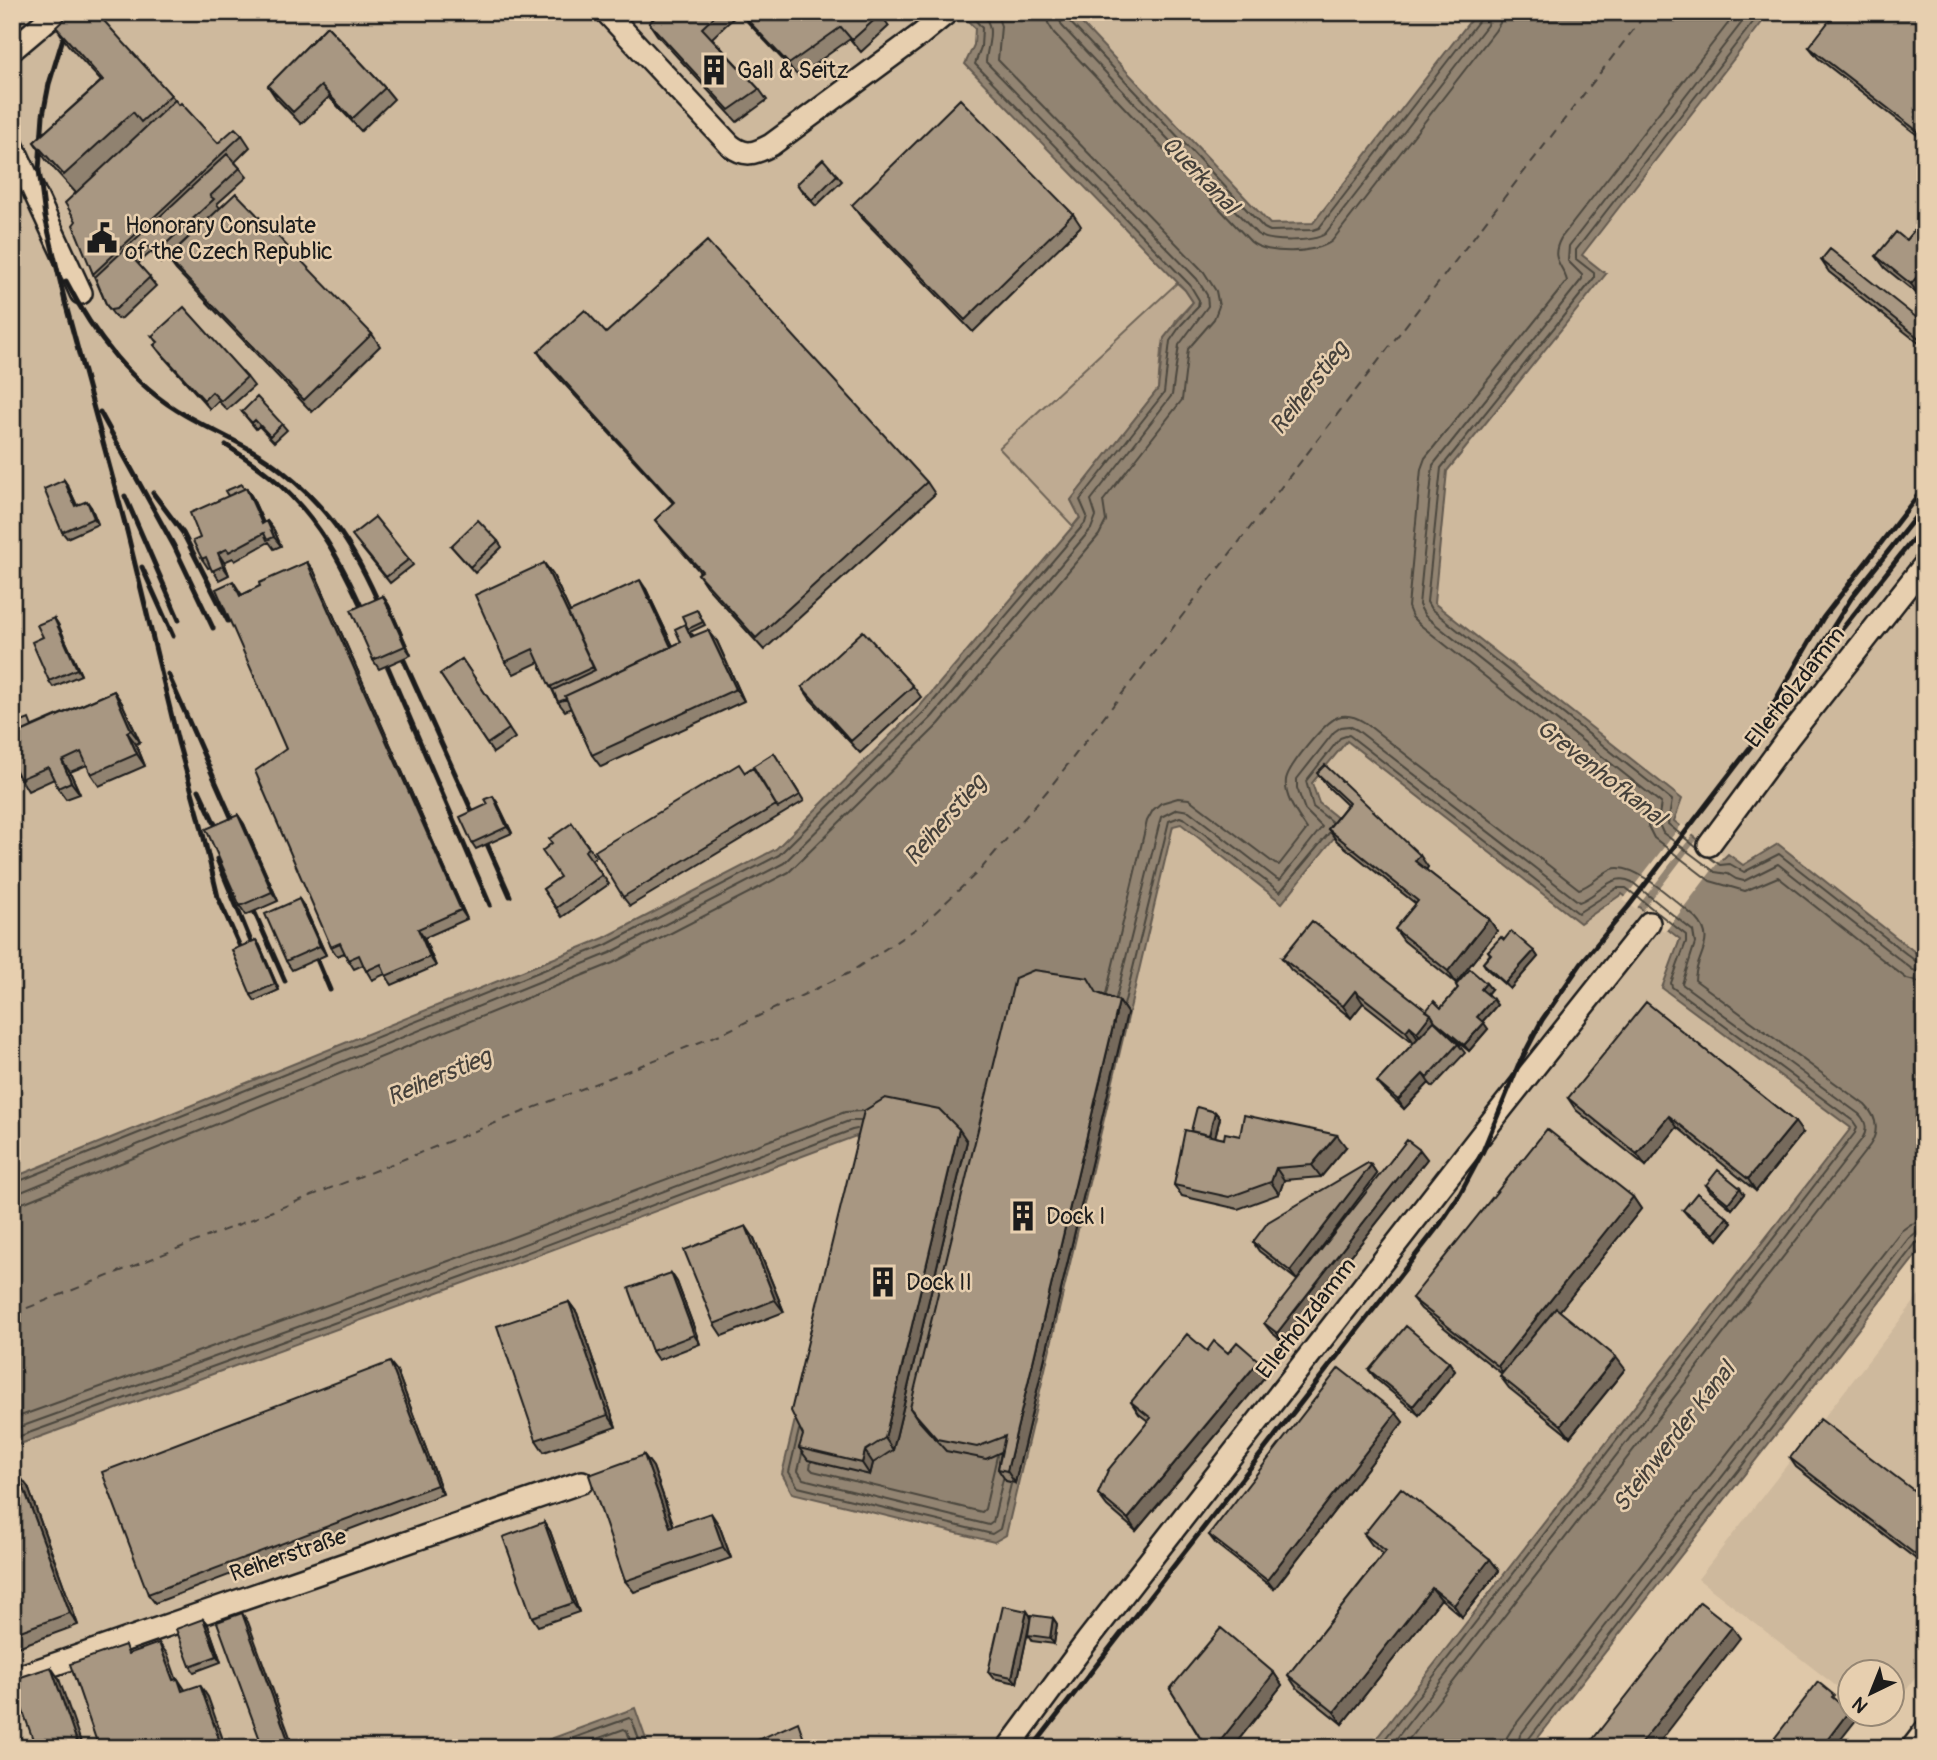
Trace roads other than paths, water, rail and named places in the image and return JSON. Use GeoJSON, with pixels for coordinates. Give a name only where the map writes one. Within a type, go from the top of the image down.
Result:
{"type":"FeatureCollection","features":[{"type":"Feature","properties":{"kind":"street"},"geometry":{"type":"LineString","coordinates":[[12,50],[57,12]]}},
{"type":"Feature","properties":{"kind":"street"},"geometry":{"type":"LineString","coordinates":[[606,12],[730,145],[739,152],[748,154],[771,145],[948,12]]}},
{"type":"Feature","properties":{"kind":"street"},"geometry":{"type":"LineString","coordinates":[[12,144],[80,293]]}},
{"type":"Feature","properties":{"kind":"street","name":"Ellerholzdamm"},"geometry":{"type":"LineString","coordinates":[[1709,845],[1788,738],[1925,564]]}},
{"type":"Feature","properties":{"kind":"street","name":"Ellerholzdamm"},"geometry":{"type":"LineString","coordinates":[[1008,1748],[1094,1631],[1649,923]]}},
{"type":"Feature","properties":{"kind":"street","name":"Reiherstraße"},"geometry":{"type":"LineString","coordinates":[[12,1679],[582,1482]]}},
{"type":"Feature","properties":{"kind":"street"},"geometry":{"type":"LineString","coordinates":[[1912,1748],[1925,1731]]}},
{"type":"Feature","properties":{"kind":"water"},"geometry":{"type":"Polygon","coordinates":[[[959,12],[1071,12],[1270,224],[1313,223],[1477,12],[1770,12],[1582,255],[1606,274],[1447,471],[1434,603],[1682,799],[1674,821],[1723,859],[1728,854],[1743,865],[1778,844],[1925,960],[1925,1244],[1530,1748],[1369,1748],[1851,1128],[1662,988],[1680,939],[1622,894],[1580,923],[1347,741],[1312,783],[1319,803],[1345,824],[1282,903],[1181,824],[1173,826],[1006,1535],[994,1542],[792,1493],[782,1474],[860,1148],[856,1136],[466,1282],[12,1447],[12,1178],[604,938],[776,849],[920,706],[1080,518],[1071,500],[1158,389],[1164,338],[1193,302],[1185,290],[965,64],[974,45],[975,28],[959,12]]]}},
{"type":"Feature","properties":{"kind":"water"},"geometry":{"type":"Polygon","coordinates":[[[635,1708],[649,1748],[526,1748],[635,1708]]]}},
{"type":"Feature","properties":{"kind":"railway"},"geometry":{"type":"LineString","coordinates":[[12,19],[19,12]]}},
{"type":"Feature","properties":{"kind":"railway"},"geometry":{"type":"LineString","coordinates":[[71,12],[49,84],[43,115],[39,170],[45,217],[218,897],[241,949]]}},
{"type":"Feature","properties":{"kind":"railway"},"geometry":{"type":"LineString","coordinates":[[66,281],[102,339],[148,389],[185,415],[271,462],[315,501],[352,550],[381,608]]}},
{"type":"Feature","properties":{"kind":"railway"},"geometry":{"type":"LineString","coordinates":[[100,412],[174,546],[213,628]]}},
{"type":"Feature","properties":{"kind":"railway"},"geometry":{"type":"LineString","coordinates":[[226,445],[266,473],[302,507],[337,558],[365,615]]}},
{"type":"Feature","properties":{"kind":"railway"},"geometry":{"type":"LineString","coordinates":[[1770,710],[1823,618],[1925,486]]}},
{"type":"Feature","properties":{"kind":"railway"},"geometry":{"type":"LineString","coordinates":[[153,493],[183,533],[228,621]]}},
{"type":"Feature","properties":{"kind":"railway"},"geometry":{"type":"LineString","coordinates":[[125,496],[179,620]]}},
{"type":"Feature","properties":{"kind":"railway"},"geometry":{"type":"LineString","coordinates":[[1032,1748],[1440,1224],[1483,1151],[1518,1066],[1542,1020],[1582,962],[1628,907],[1791,694],[1852,597],[1925,505]]}},
{"type":"Feature","properties":{"kind":"railway"},"geometry":{"type":"LineString","coordinates":[[1843,628],[1925,524]]}},
{"type":"Feature","properties":{"kind":"railway"},"geometry":{"type":"LineString","coordinates":[[142,567],[173,636]]}},
{"type":"Feature","properties":{"kind":"railway"},"geometry":{"type":"LineString","coordinates":[[403,658],[475,818]]}},
{"type":"Feature","properties":{"kind":"railway"},"geometry":{"type":"LineString","coordinates":[[387,665],[490,905]]}},
{"type":"Feature","properties":{"kind":"railway"},"geometry":{"type":"LineString","coordinates":[[168,674],[236,828]]}},
{"type":"Feature","properties":{"kind":"railway"},"geometry":{"type":"LineString","coordinates":[[199,790],[220,835]]}},
{"type":"Feature","properties":{"kind":"railway"},"geometry":{"type":"LineString","coordinates":[[487,844],[510,896]]}},
{"type":"Feature","properties":{"kind":"railway"},"geometry":{"type":"LineString","coordinates":[[217,859],[252,944]]}},
{"type":"Feature","properties":{"kind":"railway"},"geometry":{"type":"LineString","coordinates":[[254,911],[285,981]]}},
{"type":"Feature","properties":{"kind":"railway"},"geometry":{"type":"LineString","coordinates":[[317,959],[330,990]]}},
{"type":"Feature","properties":{"kind":"place","name":"Gall & Seitz"},"geometry":{"type":"Point","coordinates":[714,70]}},
{"type":"Feature","properties":{"kind":"place","name":"Honorary Consulate of the Czech Republic"},"geometry":{"type":"Point","coordinates":[102,238]}},
{"type":"Feature","properties":{"kind":"place","name":"Dock I"},"geometry":{"type":"Point","coordinates":[1023,1216]}},
{"type":"Feature","properties":{"kind":"place","name":"Dock II"},"geometry":{"type":"Point","coordinates":[883,1282]}},
{"type":"Feature","properties":{"kind":"water label","name":"Querkanal"},"geometry":{"type":"Point","coordinates":[1200,175]}},
{"type":"Feature","properties":{"kind":"water label","name":"Reiherstieg"},"geometry":{"type":"Point","coordinates":[1309,388]}},
{"type":"Feature","properties":{"kind":"water label","name":"Grevenhofkanal"},"geometry":{"type":"Point","coordinates":[1601,773]}},
{"type":"Feature","properties":{"kind":"water label","name":"Reiherstieg"},"geometry":{"type":"Point","coordinates":[945,820]}},
{"type":"Feature","properties":{"kind":"water label","name":"Reiherstieg"},"geometry":{"type":"Point","coordinates":[439,1077]}},
{"type":"Feature","properties":{"kind":"water label","name":"Steinwerder Kanal"},"geometry":{"type":"Point","coordinates":[1674,1437]}}]}
